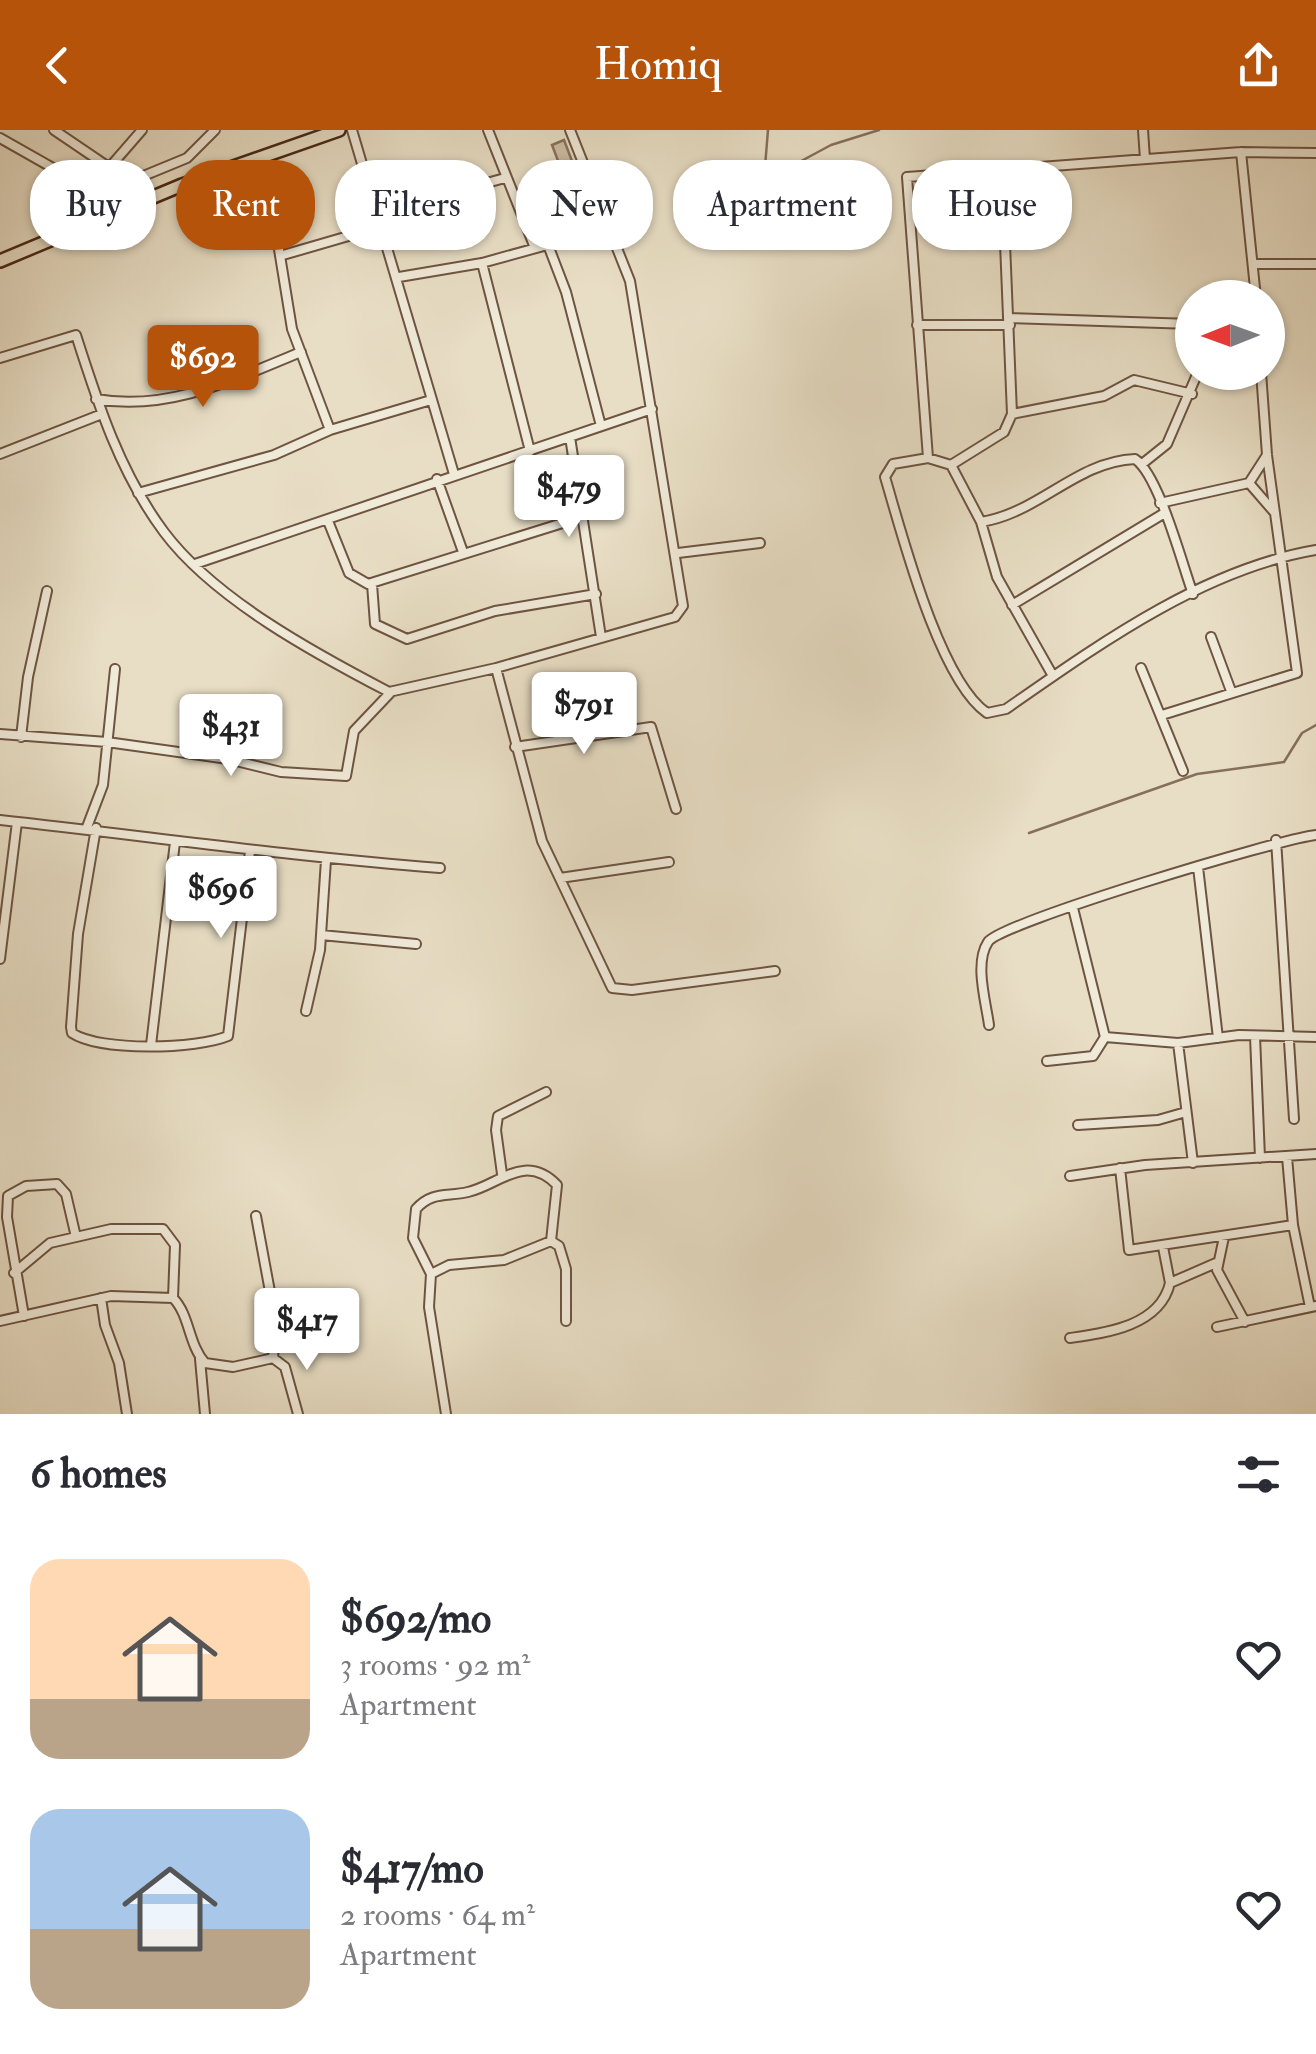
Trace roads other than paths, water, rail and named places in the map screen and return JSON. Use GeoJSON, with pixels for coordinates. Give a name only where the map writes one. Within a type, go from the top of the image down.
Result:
{"type":"FeatureCollection","features":[{"type":"Feature","properties":{"kind":"main road"},"geometry":{"type":"LineString","coordinates":[[156,196],[338,130]]}},
{"type":"Feature","properties":{"kind":"main road"},"geometry":{"type":"LineString","coordinates":[[0,262],[30,249]]}},
{"type":"Feature","properties":{"kind":"street"},"geometry":{"type":"LineString","coordinates":[[54,130],[98,160]]}},
{"type":"Feature","properties":{"kind":"street"},"geometry":{"type":"LineString","coordinates":[[117,160],[142,130]]}},
{"type":"Feature","properties":{"kind":"street"},"geometry":{"type":"LineString","coordinates":[[156,171],[188,158],[215,130]]}},
{"type":"Feature","properties":{"kind":"street"},"geometry":{"type":"LineString","coordinates":[[352,130],[362,160]]}},
{"type":"Feature","properties":{"kind":"street"},"geometry":{"type":"LineString","coordinates":[[488,130],[516,204]]}},
{"type":"Feature","properties":{"kind":"street"},"geometry":{"type":"LineString","coordinates":[[570,130],[581,160]]}},
{"type":"Feature","properties":{"kind":"street"},"geometry":{"type":"LineString","coordinates":[[1142,130],[1145,159]]}},
{"type":"Feature","properties":{"kind":"street"},"geometry":{"type":"LineString","coordinates":[[0,138],[38,160]]}},
{"type":"Feature","properties":{"kind":"street"},"geometry":{"type":"LineString","coordinates":[[1241,152],[1255,280]]}},
{"type":"Feature","properties":{"kind":"street"},"geometry":{"type":"LineString","coordinates":[[1072,165],[1241,152],[1316,152]]}},
{"type":"Feature","properties":{"kind":"street"},"geometry":{"type":"LineString","coordinates":[[912,176],[908,176],[912,242]]}},
{"type":"Feature","properties":{"kind":"street"},"geometry":{"type":"LineString","coordinates":[[496,180],[505,178]]}},
{"type":"Feature","properties":{"kind":"street"},"geometry":{"type":"LineString","coordinates":[[283,255],[335,240]]}},
{"type":"Feature","properties":{"kind":"street"},"geometry":{"type":"LineString","coordinates":[[282,250],[288,308],[330,430]]}},
{"type":"Feature","properties":{"kind":"street"},"geometry":{"type":"LineString","coordinates":[[390,250],[454,474]]}},
{"type":"Feature","properties":{"kind":"street"},"geometry":{"type":"LineString","coordinates":[[398,277],[482,263],[528,250]]}},
{"type":"Feature","properties":{"kind":"street"},"geometry":{"type":"LineString","coordinates":[[550,250],[571,308],[601,426]]}},
{"type":"Feature","properties":{"kind":"street"},"geometry":{"type":"LineString","coordinates":[[0,734],[108,742],[228,759],[282,772],[346,776],[354,730],[391,692],[496,668],[675,618],[683,594],[678,552],[625,259],[620,250]]}},
{"type":"Feature","properties":{"kind":"street"},"geometry":{"type":"LineString","coordinates":[[912,250],[928,458]]}},
{"type":"Feature","properties":{"kind":"street"},"geometry":{"type":"LineString","coordinates":[[952,465],[1004,432],[1012,414],[1006,250]]}},
{"type":"Feature","properties":{"kind":"street"},"geometry":{"type":"LineString","coordinates":[[482,263],[530,451]]}},
{"type":"Feature","properties":{"kind":"street"},"geometry":{"type":"LineString","coordinates":[[1254,264],[1316,264]]}},
{"type":"Feature","properties":{"kind":"street"},"geometry":{"type":"LineString","coordinates":[[917,325],[1010,321],[1175,324]]}},
{"type":"Feature","properties":{"kind":"street"},"geometry":{"type":"LineString","coordinates":[[0,358],[76,336],[102,414],[138,493],[164,533],[195,564],[286,635],[391,692]]}},
{"type":"Feature","properties":{"kind":"street"},"geometry":{"type":"LineString","coordinates":[[96,399],[134,404],[206,391],[301,352]]}},
{"type":"Feature","properties":{"kind":"street"},"geometry":{"type":"LineString","coordinates":[[1012,414],[1104,396],[1134,380],[1192,394]]}},
{"type":"Feature","properties":{"kind":"street"},"geometry":{"type":"LineString","coordinates":[[1142,464],[1167,444],[1193,390]]}},
{"type":"Feature","properties":{"kind":"street"},"geometry":{"type":"LineString","coordinates":[[1162,715],[1297,672],[1267,455],[1262,390]]}},
{"type":"Feature","properties":{"kind":"street"},"geometry":{"type":"LineString","coordinates":[[138,493],[274,455],[330,430],[430,400]]}},
{"type":"Feature","properties":{"kind":"street"},"geometry":{"type":"LineString","coordinates":[[195,564],[652,409]]}},
{"type":"Feature","properties":{"kind":"street"},"geometry":{"type":"LineString","coordinates":[[0,454],[102,414]]}},
{"type":"Feature","properties":{"kind":"street"},"geometry":{"type":"LineString","coordinates":[[570,437],[602,637]]}},
{"type":"Feature","properties":{"kind":"street"},"geometry":{"type":"LineString","coordinates":[[1160,504],[1249,482],[1267,455]]}},
{"type":"Feature","properties":{"kind":"street"},"geometry":{"type":"LineString","coordinates":[[1053,676],[1012,605],[981,522],[952,465],[928,458],[893,464],[885,477],[917,582],[941,642],[974,704],[995,713],[1053,676],[1138,619],[1280,556],[1316,550]]}},
{"type":"Feature","properties":{"kind":"street"},"geometry":{"type":"LineString","coordinates":[[981,522],[1021,513],[1102,462],[1135,458],[1142,464],[1160,504],[1193,594]]}},
{"type":"Feature","properties":{"kind":"street"},"geometry":{"type":"LineString","coordinates":[[438,479],[463,552]]}},
{"type":"Feature","properties":{"kind":"street"},"geometry":{"type":"LineString","coordinates":[[1249,482],[1275,513]]}},
{"type":"Feature","properties":{"kind":"street"},"geometry":{"type":"LineString","coordinates":[[1012,605],[1163,514]]}},
{"type":"Feature","properties":{"kind":"street"},"geometry":{"type":"LineString","coordinates":[[328,521],[349,573],[372,584],[585,516]]}},
{"type":"Feature","properties":{"kind":"street"},"geometry":{"type":"LineString","coordinates":[[678,552],[760,543]]}},
{"type":"Feature","properties":{"kind":"street"},"geometry":{"type":"LineString","coordinates":[[372,584],[375,624],[401,639],[496,611],[596,594]]}},
{"type":"Feature","properties":{"kind":"street"},"geometry":{"type":"LineString","coordinates":[[21,737],[28,677],[47,591]]}},
{"type":"Feature","properties":{"kind":"street"},"geometry":{"type":"LineString","coordinates":[[1211,636],[1232,691]]}},
{"type":"Feature","properties":{"kind":"street"},"geometry":{"type":"LineString","coordinates":[[496,668],[542,840],[599,966],[616,990],[775,971]]}},
{"type":"Feature","properties":{"kind":"street"},"geometry":{"type":"LineString","coordinates":[[1141,668],[1183,770]]}},
{"type":"Feature","properties":{"kind":"street"},"geometry":{"type":"LineString","coordinates":[[115,669],[102,785],[92,828],[78,934],[71,1028],[86,1040],[151,1045],[183,1045],[228,1036],[250,851]]}},
{"type":"Feature","properties":{"kind":"street"},"geometry":{"type":"LineString","coordinates":[[516,747],[651,727],[676,809]]}},
{"type":"Feature","properties":{"kind":"street"},"geometry":{"type":"LineString","coordinates":[[0,820],[92,828],[326,860],[440,868]]}},
{"type":"Feature","properties":{"kind":"street"},"geometry":{"type":"LineString","coordinates":[[0,960],[17,822]]}},
{"type":"Feature","properties":{"kind":"street"},"geometry":{"type":"LineString","coordinates":[[989,1025],[982,963],[988,942],[996,933],[1153,877],[1198,867],[1276,840],[1316,835]]}},
{"type":"Feature","properties":{"kind":"street"},"geometry":{"type":"LineString","coordinates":[[1276,840],[1294,1119]]}},
{"type":"Feature","properties":{"kind":"street"},"geometry":{"type":"LineString","coordinates":[[151,1045],[175,842]]}},
{"type":"Feature","properties":{"kind":"street"},"geometry":{"type":"LineString","coordinates":[[306,1010],[321,935],[326,860]]}},
{"type":"Feature","properties":{"kind":"street"},"geometry":{"type":"LineString","coordinates":[[560,878],[669,862]]}},
{"type":"Feature","properties":{"kind":"street"},"geometry":{"type":"LineString","coordinates":[[1198,867],[1218,1038]]}},
{"type":"Feature","properties":{"kind":"street"},"geometry":{"type":"LineString","coordinates":[[1047,1061],[1092,1056],[1104,1037],[1081,957],[1073,908]]}},
{"type":"Feature","properties":{"kind":"street"},"geometry":{"type":"LineString","coordinates":[[321,935],[416,944]]}},
{"type":"Feature","properties":{"kind":"street"},"geometry":{"type":"LineString","coordinates":[[1255,1036],[1260,1158]]}},
{"type":"Feature","properties":{"kind":"street"},"geometry":{"type":"LineString","coordinates":[[1104,1037],[1178,1042],[1255,1036],[1316,1037]]}},
{"type":"Feature","properties":{"kind":"street"},"geometry":{"type":"LineString","coordinates":[[1178,1042],[1192,1163]]}},
{"type":"Feature","properties":{"kind":"street"},"geometry":{"type":"LineString","coordinates":[[502,1174],[495,1122],[502,1112],[546,1092]]}},
{"type":"Feature","properties":{"kind":"street"},"geometry":{"type":"LineString","coordinates":[[1078,1125],[1158,1120],[1186,1112]]}},
{"type":"Feature","properties":{"kind":"street"},"geometry":{"type":"LineString","coordinates":[[1070,1176],[1120,1168],[1316,1154]]}},
{"type":"Feature","properties":{"kind":"street"},"geometry":{"type":"LineString","coordinates":[[1217,1327],[1313,1306],[1293,1225],[1287,1157]]}},
{"type":"Feature","properties":{"kind":"street"},"geometry":{"type":"LineString","coordinates":[[1120,1168],[1126,1246],[1132,1250],[1293,1225]]}},
{"type":"Feature","properties":{"kind":"street"},"geometry":{"type":"LineString","coordinates":[[431,1274],[424,1267],[414,1238],[416,1208],[434,1194],[465,1193],[488,1185],[502,1174],[530,1171],[557,1185],[550,1242]]}},
{"type":"Feature","properties":{"kind":"street"},"geometry":{"type":"LineString","coordinates":[[24,1316],[14,1273],[7,1203],[15,1189],[57,1184],[66,1194],[76,1237]]}},
{"type":"Feature","properties":{"kind":"street"},"geometry":{"type":"LineString","coordinates":[[256,1216],[276,1324],[273,1358]]}},
{"type":"Feature","properties":{"kind":"street"},"geometry":{"type":"LineString","coordinates":[[14,1273],[43,1246],[111,1229],[163,1229],[175,1245],[172,1298]]}},
{"type":"Feature","properties":{"kind":"street"},"geometry":{"type":"LineString","coordinates":[[1224,1237],[1216,1263],[1245,1322]]}},
{"type":"Feature","properties":{"kind":"street"},"geometry":{"type":"LineString","coordinates":[[431,1274],[449,1264],[504,1260],[550,1242],[560,1246],[566,1268],[566,1321]]}},
{"type":"Feature","properties":{"kind":"street"},"geometry":{"type":"LineString","coordinates":[[1070,1338],[1133,1324],[1162,1302],[1170,1283],[1163,1247]]}},
{"type":"Feature","properties":{"kind":"street"},"geometry":{"type":"LineString","coordinates":[[1170,1283],[1216,1263]]}},
{"type":"Feature","properties":{"kind":"street"},"geometry":{"type":"LineString","coordinates":[[431,1274],[428,1307],[446,1414]]}},
{"type":"Feature","properties":{"kind":"street"},"geometry":{"type":"LineString","coordinates":[[0,1320],[101,1298],[172,1298],[180,1305],[205,1363],[233,1367],[273,1358],[285,1367],[298,1414]]}},
{"type":"Feature","properties":{"kind":"street"},"geometry":{"type":"LineString","coordinates":[[101,1298],[105,1325],[120,1363],[127,1414]]}},
{"type":"Feature","properties":{"kind":"street"},"geometry":{"type":"LineString","coordinates":[[200,1356],[205,1414]]}},
{"type":"Feature","properties":{"kind":"waterway"},"geometry":{"type":"LineString","coordinates":[[766,160],[768,130]]}},
{"type":"Feature","properties":{"kind":"waterway"},"geometry":{"type":"LineString","coordinates":[[803,160],[831,145],[879,130]]}},
{"type":"Feature","properties":{"kind":"waterway"},"geometry":{"type":"LineString","coordinates":[[1029,833],[1197,774],[1284,762],[1302,733],[1316,725]]}}]}
